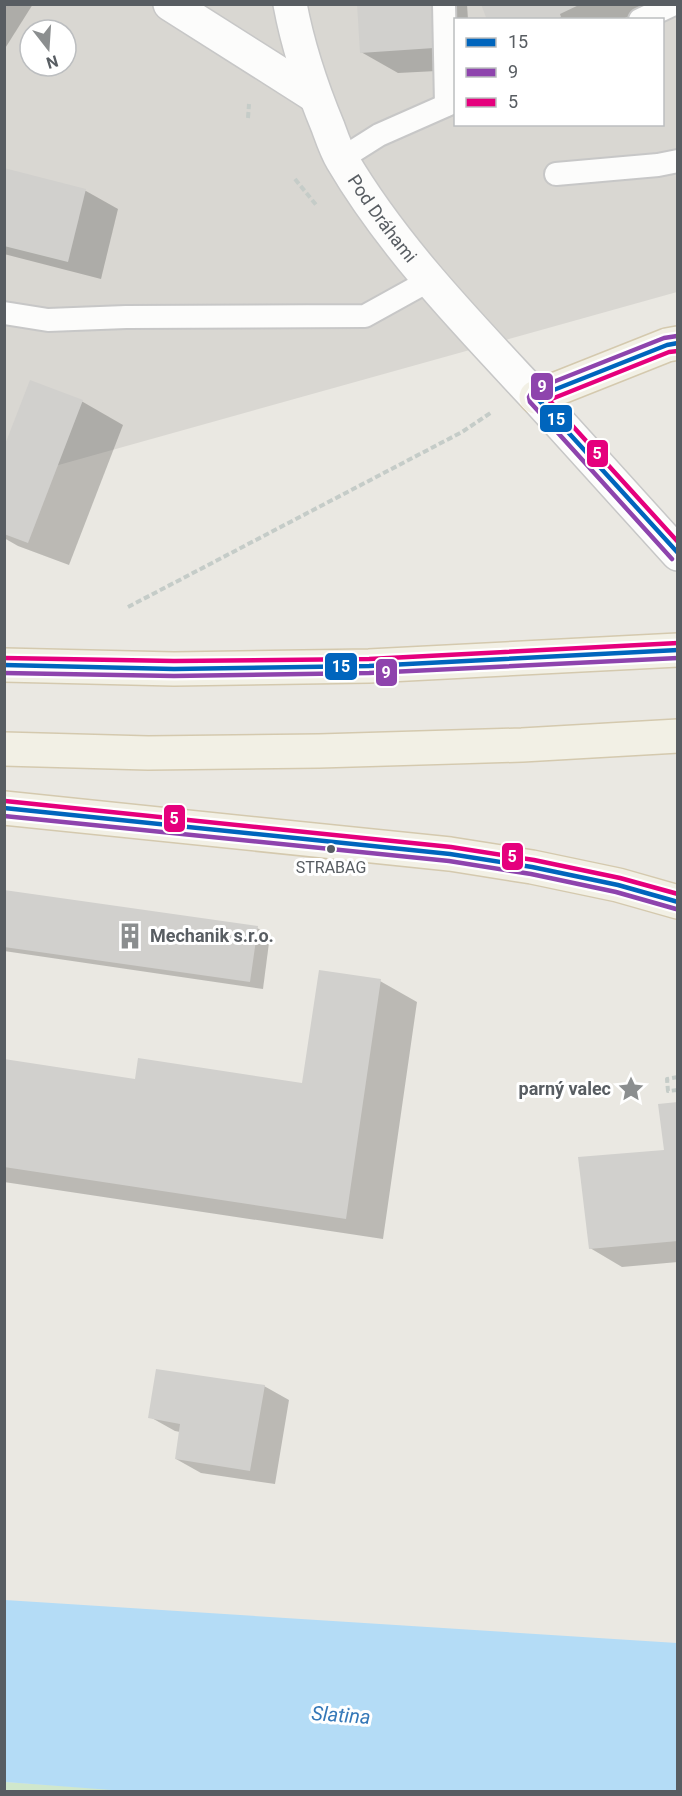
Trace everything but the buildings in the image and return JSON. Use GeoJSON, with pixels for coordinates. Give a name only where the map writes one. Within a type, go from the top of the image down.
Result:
{"type":"FeatureCollection","features":[{"type":"Feature","properties":{"kind":"main road"},"geometry":{"type":"LineString","coordinates":[[536,398],[667,345],[678,343]]}},
{"type":"Feature","properties":{"kind":"main road"},"geometry":{"type":"LineString","coordinates":[[4,666],[174,669],[369,666],[678,650]]}},
{"type":"Feature","properties":{"kind":"main road"},"geometry":{"type":"LineString","coordinates":[[4,749],[148,753],[319,751],[522,745],[678,736]]}},
{"type":"Feature","properties":{"kind":"main road"},"geometry":{"type":"LineString","coordinates":[[4,808],[450,854],[532,867],[618,885],[678,902]]}},
{"type":"Feature","properties":{"kind":"street"},"geometry":{"type":"LineString","coordinates":[[170,4],[315,96]]}},
{"type":"Feature","properties":{"kind":"street","name":"Pod Dráhami"},"geometry":{"type":"LineString","coordinates":[[290,4],[297,41],[315,96],[341,159],[376,212],[430,280],[676,552]]}},
{"type":"Feature","properties":{"kind":"lane"},"geometry":{"type":"LineString","coordinates":[[341,159],[379,135],[451,103],[444,4]]}},
{"type":"Feature","properties":{"kind":"lane"},"geometry":{"type":"LineString","coordinates":[[644,18],[674,4]]}},
{"type":"Feature","properties":{"kind":"lane"},"geometry":{"type":"LineString","coordinates":[[556,174],[658,165],[678,161]]}},
{"type":"Feature","properties":{"kind":"lane"},"geometry":{"type":"LineString","coordinates":[[4,313],[48,320],[126,317],[365,316],[430,280]]}},
{"type":"Feature","properties":{"kind":"path"},"geometry":{"type":"LineString","coordinates":[[128,607],[462,432],[489,413],[536,398]]}},
{"type":"Feature","properties":{"kind":"path"},"geometry":{"type":"LineString","coordinates":[[678,1077],[667,1079],[668,1091],[678,1090]]}},
{"type":"Feature","properties":{"kind":"shaded area"},"geometry":{"type":"Polygon","coordinates":[[[5,5],[677,5],[677,292],[5,480],[5,5]]]}},
{"type":"Feature","properties":{"kind":"green space"},"geometry":{"type":"Polygon","coordinates":[[[5,1782],[138,1791],[5,1791],[5,1782]]]}},
{"type":"Feature","properties":{"kind":"water","name":"Slatina"},"geometry":{"type":"Polygon","coordinates":[[[5,1600],[677,1643],[677,1791],[138,1792],[5,1782],[5,1600]]]}},
{"type":"Feature","properties":{"kind":"transit line","name":"9"},"geometry":{"type":"LineString","coordinates":[[672,559],[530,402],[529,397],[533,390],[664,338],[677,336]]}},
{"type":"Feature","properties":{"kind":"transit line","name":"15"},"geometry":{"type":"LineString","coordinates":[[678,343],[667,345],[536,397],[678,553]]}},
{"type":"Feature","properties":{"kind":"transit line","name":"5"},"geometry":{"type":"LineString","coordinates":[[678,351],[669,352],[549,400],[678,542]]}},
{"type":"Feature","properties":{"kind":"transit line","name":"5"},"geometry":{"type":"LineString","coordinates":[[4,658],[174,661],[369,659],[678,643]]}},
{"type":"Feature","properties":{"kind":"transit line","name":"15"},"geometry":{"type":"LineString","coordinates":[[4,665],[174,669],[369,666],[678,650]]}},
{"type":"Feature","properties":{"kind":"transit line","name":"9"},"geometry":{"type":"LineString","coordinates":[[4,673],[174,676],[369,673],[678,658]]}},
{"type":"Feature","properties":{"kind":"transit line","name":"5"},"geometry":{"type":"LineString","coordinates":[[5,801],[451,847],[534,860],[620,878],[678,894]]}},
{"type":"Feature","properties":{"kind":"transit line","name":"15"},"geometry":{"type":"LineString","coordinates":[[4,808],[450,854],[532,867],[618,885],[678,902]]}},
{"type":"Feature","properties":{"kind":"transit line","name":"9"},"geometry":{"type":"LineString","coordinates":[[4,816],[449,861],[531,874],[616,892],[676,909]]}},
{"type":"Feature","properties":{"kind":"place","name":"STRABAG"},"geometry":{"type":"Point","coordinates":[331,849]}},
{"type":"Feature","properties":{"kind":"place","name":"Mechanik s.r.o."},"geometry":{"type":"Point","coordinates":[130,936]}},
{"type":"Feature","properties":{"kind":"place","name":"parný valec"},"geometry":{"type":"Point","coordinates":[631,1089]}}]}
